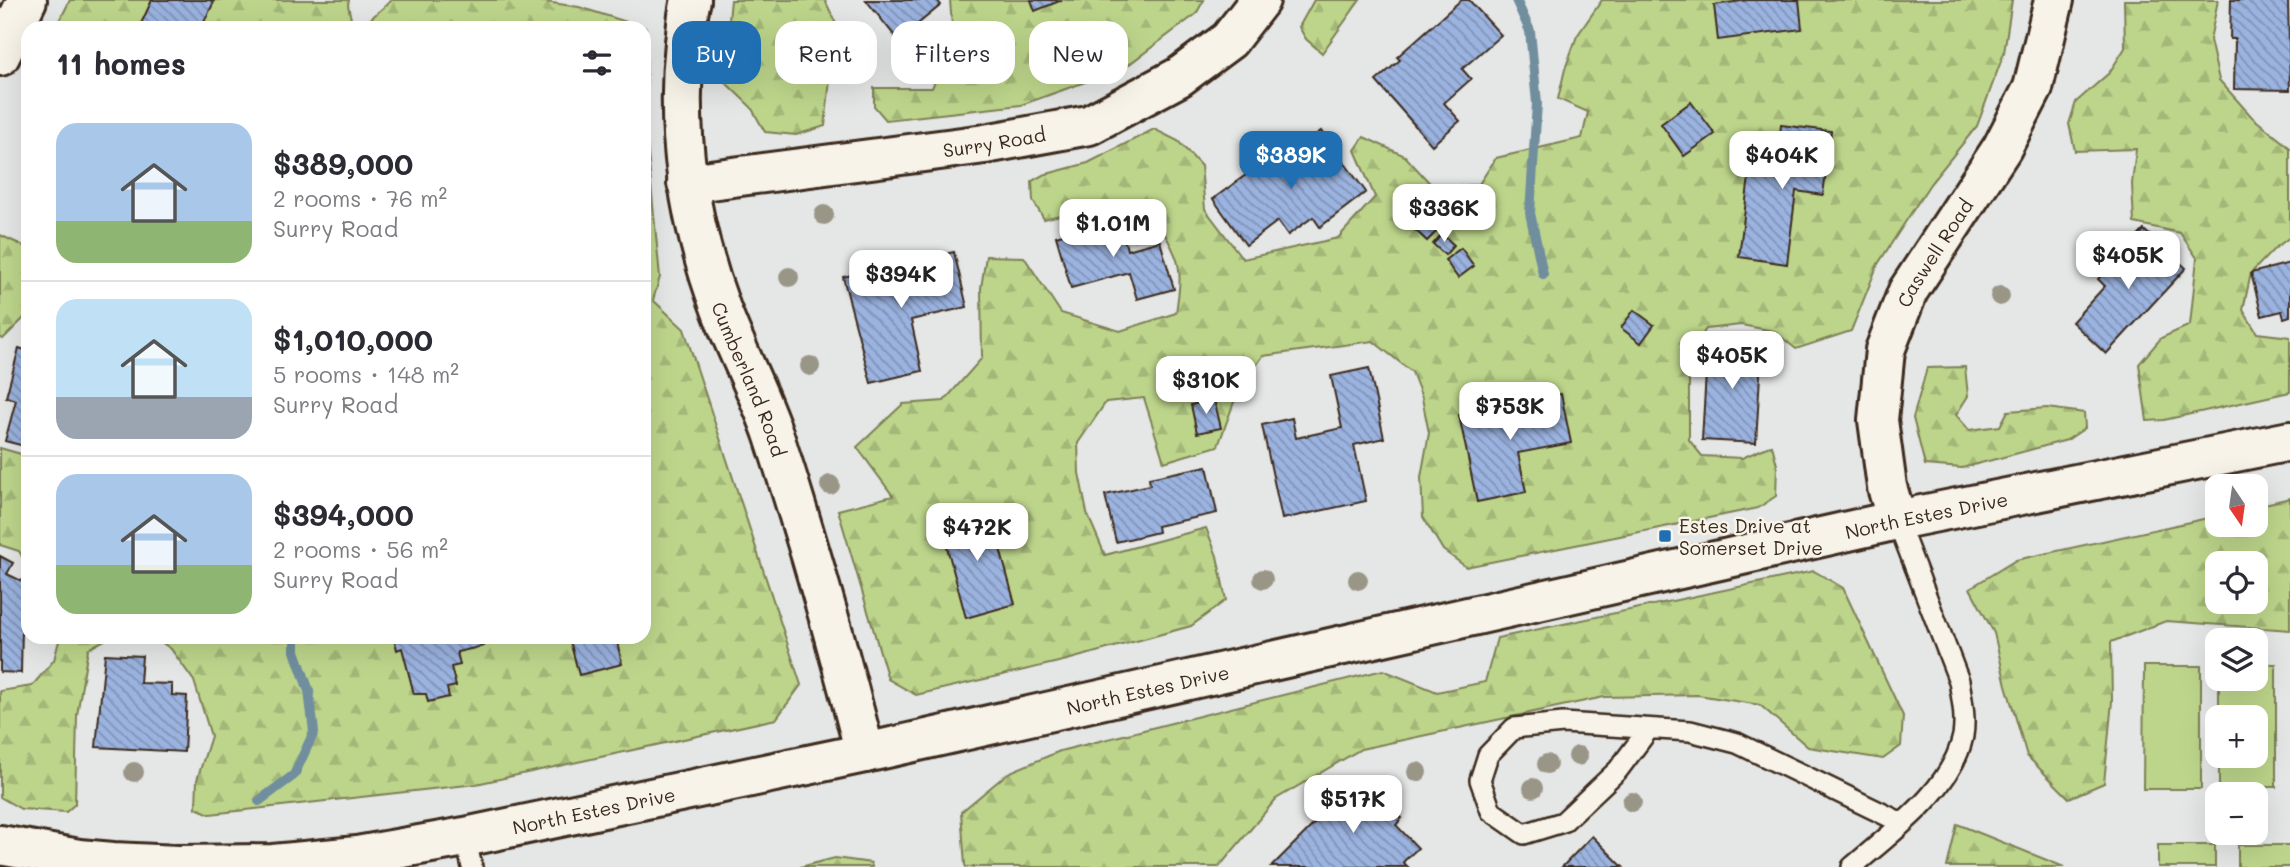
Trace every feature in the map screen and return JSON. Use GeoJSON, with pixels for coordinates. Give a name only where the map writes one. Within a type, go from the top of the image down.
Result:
{"type":"FeatureCollection","features":[{"type":"Feature","properties":{"kind":"main road"},"geometry":{"type":"LineString","coordinates":[[0,56],[27,0]]}},
{"type":"Feature","properties":{"kind":"main road","name":"Cumberland Road"},"geometry":{"type":"LineString","coordinates":[[691,0],[681,80],[687,183],[698,233],[720,308],[749,371],[772,433],[822,589],[864,753]]}},
{"type":"Feature","properties":{"kind":"main road","name":"Surry Road"},"geometry":{"type":"LineString","coordinates":[[687,183],[985,144],[1089,125],[1179,77],[1229,40],[1260,0]]}},
{"type":"Feature","properties":{"kind":"main road","name":"Caswell Road"},"geometry":{"type":"LineString","coordinates":[[1897,520],[1885,477],[1878,420],[1885,350],[1908,291],[2002,148],[2033,88],[2054,0]]}},
{"type":"Feature","properties":{"kind":"main road","name":"North Estes Drive"},"geometry":{"type":"LineString","coordinates":[[0,845],[79,859],[178,865],[273,865],[357,856],[468,852],[864,753],[1897,520],[2290,441]]}},
{"type":"Feature","properties":{"kind":"lane"},"geometry":{"type":"LineString","coordinates":[[1852,867],[1902,823],[1945,779],[1955,761],[1963,734],[1959,681],[1897,520]]}},
{"type":"Feature","properties":{"kind":"lane"},"geometry":{"type":"LineString","coordinates":[[1648,730],[1618,770],[1563,822],[1524,834],[1491,811],[1480,779],[1488,755],[1514,728],[1563,723],[1690,731],[1737,743],[1902,823]]}},
{"type":"Feature","properties":{"kind":"green space"},"geometry":{"type":"Polygon","coordinates":[[[70,0],[349,0],[351,21],[60,21],[70,0]]]}},
{"type":"Feature","properties":{"kind":"green space"},"geometry":{"type":"Polygon","coordinates":[[[392,0],[532,0],[579,7],[624,21],[368,21],[392,0]]]}},
{"type":"Feature","properties":{"kind":"green space"},"geometry":{"type":"Polygon","coordinates":[[[731,0],[825,0],[835,21],[775,21],[775,84],[830,84],[825,126],[796,135],[765,132],[751,107],[727,84],[761,84],[761,21],[729,21],[731,0]]]}},
{"type":"Feature","properties":{"kind":"green space"},"geometry":{"type":"Polygon","coordinates":[[[950,0],[1204,0],[1196,14],[1128,65],[1128,21],[1029,21],[1029,84],[1079,84],[1021,105],[886,120],[874,106],[874,88],[932,88],[934,84],[1015,84],[1015,21],[952,21],[950,0]]]}},
{"type":"Feature","properties":{"kind":"green space"},"geometry":{"type":"Polygon","coordinates":[[[1314,0],[1360,0],[1322,53],[1306,39],[1299,27],[1314,0]]]}},
{"type":"Feature","properties":{"kind":"green space"},"geometry":{"type":"Polygon","coordinates":[[[1602,0],[2012,0],[2004,53],[1977,126],[1930,184],[1878,264],[1851,331],[1796,349],[1774,331],[1741,325],[1706,329],[1689,355],[1689,440],[1702,456],[1742,458],[1772,445],[1777,465],[1776,496],[1758,508],[1466,567],[1443,550],[1423,517],[1421,477],[1429,433],[1422,398],[1412,372],[1373,341],[1263,356],[1238,391],[1218,446],[1164,462],[1144,398],[1106,402],[1078,443],[1079,473],[1087,513],[1105,555],[1206,528],[1217,556],[1226,600],[1191,626],[1067,660],[916,695],[888,679],[838,510],[893,496],[857,447],[903,404],[944,401],[982,358],[981,288],[986,256],[1024,257],[1061,313],[1120,331],[1176,313],[1178,265],[1172,247],[1158,222],[1134,240],[1113,205],[1044,219],[1033,201],[1032,181],[1043,175],[1088,163],[1154,129],[1178,141],[1201,166],[1205,209],[1243,259],[1338,238],[1375,197],[1355,150],[1364,137],[1405,156],[1436,190],[1479,184],[1496,158],[1582,138],[1588,112],[1558,99],[1577,36],[1602,0]]]}},
{"type":"Feature","properties":{"kind":"green space"},"geometry":{"type":"Polygon","coordinates":[[[2124,0],[2218,0],[2210,40],[2219,80],[2252,117],[2290,148],[2290,237],[2251,273],[2243,310],[2257,333],[2290,337],[2290,392],[2164,420],[2147,421],[2139,364],[2161,338],[2190,325],[2197,258],[2180,233],[2134,223],[2132,184],[2136,149],[2075,151],[2069,124],[2076,102],[2109,73],[2125,48],[2124,0]]]}},
{"type":"Feature","properties":{"kind":"green space"},"geometry":{"type":"Polygon","coordinates":[[[651,184],[660,277],[653,300],[684,329],[801,685],[776,719],[476,784],[210,814],[196,808],[197,780],[211,736],[194,681],[171,649],[164,644],[651,644],[651,184]]]}},
{"type":"Feature","properties":{"kind":"green space"},"geometry":{"type":"Polygon","coordinates":[[[0,235],[21,245],[21,321],[3,339],[0,337],[0,235]]]}},
{"type":"Feature","properties":{"kind":"green space"},"geometry":{"type":"Polygon","coordinates":[[[1965,367],[1968,396],[1956,415],[1969,430],[2000,426],[2008,411],[2047,408],[2084,413],[2085,428],[2067,440],[1962,468],[1925,465],[1913,418],[1927,368],[1965,367]]]}},
{"type":"Feature","properties":{"kind":"green space"},"geometry":{"type":"Polygon","coordinates":[[[0,448],[21,454],[21,555],[19,551],[0,545],[0,448]]]}},
{"type":"Feature","properties":{"kind":"green space"},"geometry":{"type":"Polygon","coordinates":[[[2290,498],[2290,630],[2166,621],[2111,642],[2112,701],[2104,783],[2069,798],[2027,756],[1994,633],[1970,588],[2016,560],[2205,519],[2205,537],[2268,537],[2268,503],[2290,498]]]}},
{"type":"Feature","properties":{"kind":"green space"},"geometry":{"type":"Polygon","coordinates":[[[1814,571],[1843,588],[1903,716],[1901,746],[1883,759],[1808,747],[1760,705],[1698,695],[1604,697],[1361,749],[1276,799],[1219,867],[965,865],[961,812],[1008,773],[1060,751],[1383,670],[1437,692],[1485,682],[1497,638],[1814,571]]]}},
{"type":"Feature","properties":{"kind":"green space"},"geometry":{"type":"Polygon","coordinates":[[[58,644],[97,644],[88,649],[77,715],[75,804],[66,812],[21,809],[0,797],[0,691],[32,686],[54,660],[58,644]]]}},
{"type":"Feature","properties":{"kind":"green space"},"geometry":{"type":"Polygon","coordinates":[[[2268,664],[2276,664],[2276,787],[2268,787],[2268,782],[2219,782],[2219,768],[2268,768],[2268,705],[2219,705],[2219,691],[2268,691],[2268,664]]]}},
{"type":"Feature","properties":{"kind":"green space"},"geometry":{"type":"Polygon","coordinates":[[[2144,666],[2201,666],[2201,789],[2143,789],[2144,666]]]}},
{"type":"Feature","properties":{"kind":"green space"},"geometry":{"type":"Polygon","coordinates":[[[1957,824],[2064,867],[1947,867],[1957,824]]]}},
{"type":"Feature","properties":{"kind":"green space"},"geometry":{"type":"Polygon","coordinates":[[[2158,845],[2215,845],[2215,867],[2158,867],[2158,845]]]}},
{"type":"Feature","properties":{"kind":"green space"},"geometry":{"type":"Polygon","coordinates":[[[2238,845],[2290,845],[2290,867],[2238,867],[2238,845]]]}},
{"type":"Feature","properties":{"kind":"green space"},"geometry":{"type":"Polygon","coordinates":[[[835,858],[871,863],[872,867],[800,867],[835,858]]]}},
{"type":"Feature","properties":{"kind":"building"},"geometry":{"type":"Polygon","coordinates":[[[152,0],[214,2],[204,21],[142,21],[152,0]]]}},
{"type":"Feature","properties":{"kind":"building"},"geometry":{"type":"Polygon","coordinates":[[[866,0],[937,0],[941,5],[921,21],[891,21],[891,31],[866,0]]]}},
{"type":"Feature","properties":{"kind":"building"},"geometry":{"type":"Polygon","coordinates":[[[1031,0],[1062,0],[1035,11],[1031,0]]]}},
{"type":"Feature","properties":{"kind":"building"},"geometry":{"type":"Polygon","coordinates":[[[1461,0],[1469,0],[1501,35],[1462,69],[1471,79],[1444,103],[1460,121],[1432,145],[1376,81],[1400,60],[1397,57],[1461,0]]]}},
{"type":"Feature","properties":{"kind":"building"},"geometry":{"type":"Polygon","coordinates":[[[1748,0],[1799,0],[1802,29],[1718,40],[1714,5],[1748,0]]]}},
{"type":"Feature","properties":{"kind":"building"},"geometry":{"type":"Polygon","coordinates":[[[2231,0],[2288,0],[2290,90],[2234,89],[2235,39],[2230,39],[2231,0]]]}},
{"type":"Feature","properties":{"kind":"building"},"geometry":{"type":"Polygon","coordinates":[[[1691,102],[1715,134],[1684,156],[1661,124],[1691,102]]]}},
{"type":"Feature","properties":{"kind":"building"},"geometry":{"type":"Polygon","coordinates":[[[1781,125],[1831,131],[1823,195],[1796,191],[1787,264],[1739,257],[1752,152],[1778,155],[1781,125]]]}},
{"type":"Feature","properties":{"kind":"building"},"geometry":{"type":"Polygon","coordinates":[[[1321,131],[1366,192],[1320,227],[1313,217],[1288,235],[1278,221],[1246,245],[1213,199],[1250,172],[1253,176],[1321,131]]]}},
{"type":"Feature","properties":{"kind":"building"},"geometry":{"type":"Polygon","coordinates":[[[1119,218],[1127,250],[1160,241],[1174,289],[1137,299],[1129,272],[1071,288],[1056,236],[1119,218]]]}},
{"type":"Feature","properties":{"kind":"building"},"geometry":{"type":"Polygon","coordinates":[[[1424,219],[1438,230],[1427,241],[1415,230],[1424,219]]]}},
{"type":"Feature","properties":{"kind":"building"},"geometry":{"type":"Polygon","coordinates":[[[2144,230],[2186,268],[2106,354],[2072,322],[2105,286],[2098,279],[2144,230]]]}},
{"type":"Feature","properties":{"kind":"building"},"geometry":{"type":"Polygon","coordinates":[[[1442,234],[1454,245],[1445,255],[1433,244],[1442,234]]]}},
{"type":"Feature","properties":{"kind":"building"},"geometry":{"type":"Polygon","coordinates":[[[1461,248],[1474,266],[1458,278],[1445,260],[1461,248]]]}},
{"type":"Feature","properties":{"kind":"building"},"geometry":{"type":"Polygon","coordinates":[[[954,252],[967,307],[911,320],[922,371],[871,383],[843,277],[954,252]]]}},
{"type":"Feature","properties":{"kind":"building"},"geometry":{"type":"Polygon","coordinates":[[[2290,263],[2290,316],[2284,318],[2282,311],[2262,316],[2251,273],[2290,263]]]}},
{"type":"Feature","properties":{"kind":"building"},"geometry":{"type":"Polygon","coordinates":[[[1634,310],[1654,325],[1641,343],[1621,328],[1634,310]]]}},
{"type":"Feature","properties":{"kind":"building"},"geometry":{"type":"Polygon","coordinates":[[[1708,339],[1762,341],[1756,443],[1702,440],[1708,339]]]}},
{"type":"Feature","properties":{"kind":"building"},"geometry":{"type":"Polygon","coordinates":[[[19,348],[21,445],[5,441],[16,400],[6,397],[19,348]]]}},
{"type":"Feature","properties":{"kind":"building"},"geometry":{"type":"Polygon","coordinates":[[[1369,368],[1384,438],[1354,445],[1366,501],[1282,519],[1262,425],[1292,418],[1296,438],[1342,428],[1331,376],[1369,368]]]}},
{"type":"Feature","properties":{"kind":"building"},"geometry":{"type":"Polygon","coordinates":[[[1561,394],[1571,443],[1518,453],[1526,492],[1477,502],[1459,415],[1561,394]]]}},
{"type":"Feature","properties":{"kind":"building"},"geometry":{"type":"Polygon","coordinates":[[[1214,399],[1221,428],[1197,433],[1191,405],[1214,399]]]}},
{"type":"Feature","properties":{"kind":"building"},"geometry":{"type":"Polygon","coordinates":[[[1207,466],[1217,513],[1157,526],[1158,532],[1116,542],[1105,495],[1150,485],[1149,478],[1207,466]]]}},
{"type":"Feature","properties":{"kind":"building"},"geometry":{"type":"Polygon","coordinates":[[[989,508],[1015,604],[966,618],[940,521],[989,508]]]}},
{"type":"Feature","properties":{"kind":"building"},"geometry":{"type":"Polygon","coordinates":[[[0,556],[13,563],[7,574],[21,581],[22,644],[21,673],[0,672],[0,556]]]}},
{"type":"Feature","properties":{"kind":"building"},"geometry":{"type":"Polygon","coordinates":[[[396,644],[484,646],[457,652],[460,665],[451,667],[456,686],[447,688],[449,697],[428,702],[426,694],[414,694],[402,648],[397,650],[396,644]]]}},
{"type":"Feature","properties":{"kind":"building"},"geometry":{"type":"Polygon","coordinates":[[[571,644],[618,644],[622,664],[579,675],[571,644]]]}},
{"type":"Feature","properties":{"kind":"building"},"geometry":{"type":"Polygon","coordinates":[[[105,654],[142,656],[140,683],[172,684],[172,695],[187,696],[184,752],[96,747],[105,654]]]}},
{"type":"Feature","properties":{"kind":"building"},"geometry":{"type":"Polygon","coordinates":[[[1361,777],[1402,818],[1396,825],[1418,848],[1403,862],[1408,867],[1271,867],[1361,777]]]}},
{"type":"Feature","properties":{"kind":"building"},"geometry":{"type":"Polygon","coordinates":[[[1592,836],[1623,867],[1562,867],[1592,836]]]}},
{"type":"Feature","properties":{"kind":"waterway"},"geometry":{"type":"LineString","coordinates":[[1516,0],[1530,31],[1537,103],[1530,213],[1543,274]]}},
{"type":"Feature","properties":{"kind":"waterway"},"geometry":{"type":"LineString","coordinates":[[259,801],[294,775],[314,732],[309,691],[295,644]]}},
{"type":"Feature","properties":{"kind":"place","name":"Estes Drive at Somerset Drive"},"geometry":{"type":"Point","coordinates":[1665,536]}}]}
